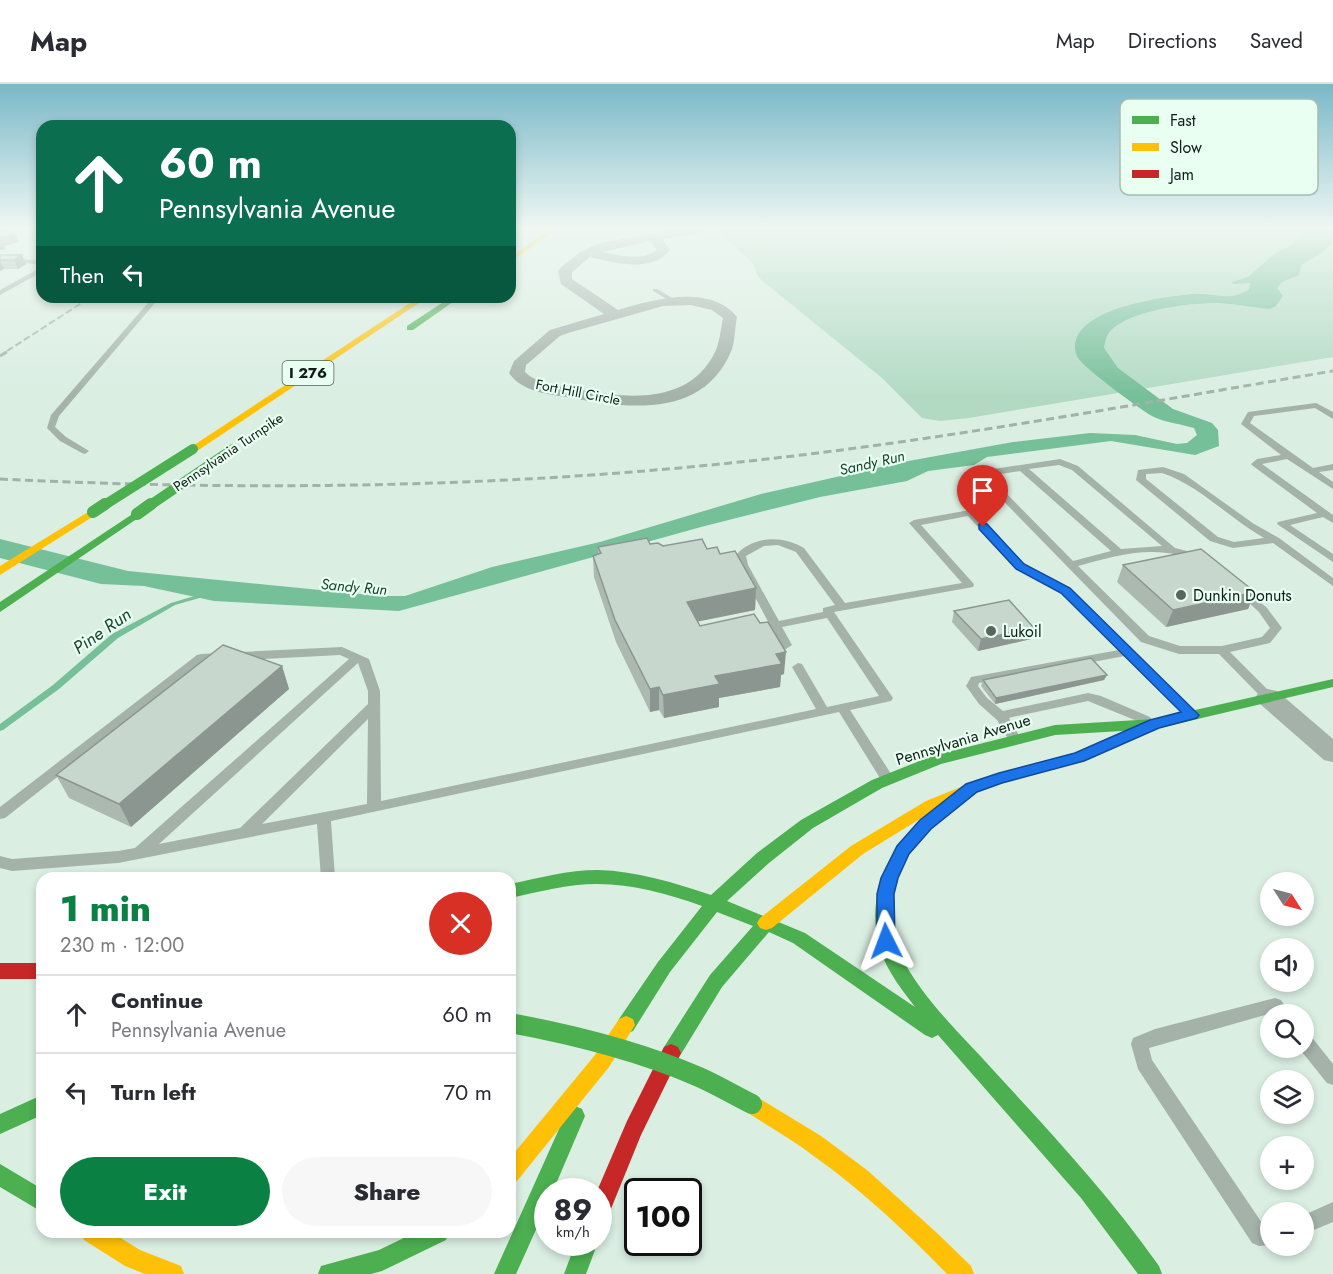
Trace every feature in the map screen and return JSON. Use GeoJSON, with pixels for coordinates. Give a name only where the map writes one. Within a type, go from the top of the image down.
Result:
{"type":"FeatureCollection","features":[{"type":"Feature","properties":{"kind":"main road","name":"Pennsylvania Turnpike"},"geometry":{"type":"LineString","coordinates":[[0,571],[193,449],[415,303]]}},
{"type":"Feature","properties":{"kind":"main road"},"geometry":{"type":"LineString","coordinates":[[396,338],[447,303]]}},
{"type":"Feature","properties":{"kind":"main road","name":"Pennsylvania Turnpike"},"geometry":{"type":"LineString","coordinates":[[0,608],[237,446]]}},
{"type":"Feature","properties":{"kind":"main road","name":"Pennsylvania Avenue"},"geometry":{"type":"LineString","coordinates":[[612,1181],[644,1108],[680,1037],[709,990],[766,923],[843,858],[882,831],[972,788],[999,778],[1079,757],[1155,724],[1333,683]]}},
{"type":"Feature","properties":{"kind":"main road","name":"Pennsylvania Avenue"},"geometry":{"type":"LineString","coordinates":[[602,1061],[664,967],[712,904],[807,824],[888,780],[938,760],[1055,730],[1155,724]]}},
{"type":"Feature","properties":{"kind":"main road"},"geometry":{"type":"LineString","coordinates":[[972,788],[926,825],[903,850],[890,878],[886,894],[884,927],[886,941],[901,974],[935,1018],[1124,1233],[1151,1274]]}},
{"type":"Feature","properties":{"kind":"main road"},"geometry":{"type":"LineString","coordinates":[[516,890],[543,884],[609,878],[674,890],[766,923],[799,938],[926,1024],[973,1062]]}},
{"type":"Feature","properties":{"kind":"main road"},"geometry":{"type":"LineString","coordinates":[[0,971],[36,971]]}},
{"type":"Feature","properties":{"kind":"main road"},"geometry":{"type":"LineString","coordinates":[[516,1024],[574,1036],[652,1060],[697,1076],[752,1104],[822,1149],[871,1188],[914,1225],[963,1274]]}},
{"type":"Feature","properties":{"kind":"main road"},"geometry":{"type":"LineString","coordinates":[[516,1167],[602,1061]]}},
{"type":"Feature","properties":{"kind":"main road"},"geometry":{"type":"LineString","coordinates":[[505,1274],[565,1136],[602,1061]]}},
{"type":"Feature","properties":{"kind":"main road"},"geometry":{"type":"LineString","coordinates":[[0,1124],[36,1108]]}},
{"type":"Feature","properties":{"kind":"main road"},"geometry":{"type":"LineString","coordinates":[[0,1175],[36,1197]]}},
{"type":"Feature","properties":{"kind":"main road"},"geometry":{"type":"LineString","coordinates":[[101,1238],[133,1258],[173,1274]]}},
{"type":"Feature","properties":{"kind":"main road"},"geometry":{"type":"LineString","coordinates":[[329,1274],[382,1260],[426,1238]]}},
{"type":"Feature","properties":{"kind":"main road"},"geometry":{"type":"LineString","coordinates":[[574,1274],[581,1256]]}},
{"type":"Feature","properties":{"kind":"street"},"geometry":{"type":"LineString","coordinates":[[574,285],[614,314]]}},
{"type":"Feature","properties":{"kind":"street","name":"Fort Hill Circle"},"geometry":{"type":"LineString","coordinates":[[674,301],[691,301],[710,305],[723,310],[730,317],[723,350],[704,380],[684,393],[659,400],[615,401],[536,386],[524,381],[518,373],[519,364],[555,333],[614,314],[674,301]]}},
{"type":"Feature","properties":{"kind":"street"},"geometry":{"type":"LineString","coordinates":[[1268,697],[1333,753]]}},
{"type":"Feature","properties":{"kind":"lane"},"geometry":{"type":"LineString","coordinates":[[0,293],[15,285]]}},
{"type":"Feature","properties":{"kind":"lane"},"geometry":{"type":"LineString","coordinates":[[656,290],[674,301]]}},
{"type":"Feature","properties":{"kind":"lane"},"geometry":{"type":"LineString","coordinates":[[85,451],[63,439],[51,428],[55,415],[152,303]]}},
{"type":"Feature","properties":{"kind":"lane"},"geometry":{"type":"LineString","coordinates":[[1333,402],[1251,414],[1245,424],[1333,486]]}},
{"type":"Feature","properties":{"kind":"lane"},"geometry":{"type":"LineString","coordinates":[[1316,405],[1333,416]]}},
{"type":"Feature","properties":{"kind":"lane"},"geometry":{"type":"LineString","coordinates":[[1289,456],[1260,461],[1256,464],[1329,517]]}},
{"type":"Feature","properties":{"kind":"lane"},"geometry":{"type":"LineString","coordinates":[[1206,563],[1170,548],[1075,468],[1060,462],[987,473],[984,476],[986,481],[1145,639],[1179,650],[1222,650],[1266,640],[1276,628],[1263,610],[1232,582]]}},
{"type":"Feature","properties":{"kind":"lane"},"geometry":{"type":"LineString","coordinates":[[1022,467],[1119,553]]}},
{"type":"Feature","properties":{"kind":"lane"},"geometry":{"type":"LineString","coordinates":[[1311,471],[1333,467]]}},
{"type":"Feature","properties":{"kind":"lane"},"geometry":{"type":"LineString","coordinates":[[1275,540],[1233,545],[1214,538],[1141,480],[1141,472],[1163,470],[1181,476],[1250,526],[1275,540],[1333,583]]}},
{"type":"Feature","properties":{"kind":"lane"},"geometry":{"type":"LineString","coordinates":[[0,862],[12,865],[140,852],[374,808],[887,698],[827,610],[969,585],[914,522],[970,513],[1020,566],[1066,591],[1192,715]]}},
{"type":"Feature","properties":{"kind":"lane"},"geometry":{"type":"LineString","coordinates":[[1329,517],[1282,524],[1333,559]]}},
{"type":"Feature","properties":{"kind":"lane"},"geometry":{"type":"LineString","coordinates":[[786,645],[743,565],[741,555],[749,547],[766,542],[784,542],[794,545],[842,607]]}},
{"type":"Feature","properties":{"kind":"lane"},"geometry":{"type":"LineString","coordinates":[[1072,564],[1119,553],[1170,548]]}},
{"type":"Feature","properties":{"kind":"lane"},"geometry":{"type":"LineString","coordinates":[[774,625],[830,614]]}},
{"type":"Feature","properties":{"kind":"lane"},"geometry":{"type":"LineString","coordinates":[[1222,650],[1268,697]]}},
{"type":"Feature","properties":{"kind":"lane"},"geometry":{"type":"LineString","coordinates":[[0,814],[201,658],[342,651],[365,662],[374,691],[374,808]]}},
{"type":"Feature","properties":{"kind":"lane"},"geometry":{"type":"LineString","coordinates":[[1015,739],[1002,717],[983,701],[972,686],[975,680],[1128,652]]}},
{"type":"Feature","properties":{"kind":"lane"},"geometry":{"type":"LineString","coordinates":[[140,852],[357,658]]}},
{"type":"Feature","properties":{"kind":"lane"},"geometry":{"type":"LineString","coordinates":[[798,667],[823,711]]}},
{"type":"Feature","properties":{"kind":"lane"},"geometry":{"type":"LineString","coordinates":[[1002,717],[1008,713],[1088,697],[1155,724]]}},
{"type":"Feature","properties":{"kind":"lane"},"geometry":{"type":"LineString","coordinates":[[244,832],[374,705]]}},
{"type":"Feature","properties":{"kind":"lane"},"geometry":{"type":"LineString","coordinates":[[842,707],[888,780]]}},
{"type":"Feature","properties":{"kind":"lane"},"geometry":{"type":"LineString","coordinates":[[324,817],[328,872]]}},
{"type":"Feature","properties":{"kind":"lane"},"geometry":{"type":"LineString","coordinates":[[1260,1009],[1155,1037],[1139,1044],[1144,1063],[1260,1236]]}},
{"type":"Feature","properties":{"kind":"lane"},"geometry":{"type":"LineString","coordinates":[[1314,1053],[1333,1077]]}},
{"type":"Feature","properties":{"kind":"lane"},"geometry":{"type":"LineString","coordinates":[[1314,1221],[1333,1212]]}},
{"type":"Feature","properties":{"kind":"shaded area"},"geometry":{"type":"Polygon","coordinates":[[[767,285],[1333,285],[1333,357],[940,421],[922,418],[882,378],[767,285]]]}},
{"type":"Feature","properties":{"kind":"shaded area"},"geometry":{"type":"Polygon","coordinates":[[[1250,285],[1280,285],[1277,288],[1283,296],[1276,306],[1270,309],[1220,303],[1178,306],[1146,313],[1119,324],[1110,331],[1105,341],[1104,348],[1118,368],[1173,409],[1212,423],[1218,430],[1219,446],[1195,455],[1111,441],[987,457],[974,465],[928,471],[907,481],[820,497],[701,527],[399,611],[214,601],[144,586],[101,584],[0,558],[0,539],[128,571],[381,596],[405,596],[492,567],[600,542],[761,494],[903,462],[1013,442],[1090,433],[1135,435],[1177,444],[1187,443],[1197,435],[1194,428],[1154,417],[1126,398],[1082,363],[1076,354],[1076,340],[1083,329],[1094,319],[1127,306],[1192,294],[1228,296],[1249,289],[1250,285]]]}},
{"type":"Feature","properties":{"kind":"building"},"geometry":{"type":"Polygon","coordinates":[[[647,538],[650,544],[658,543],[663,546],[702,539],[707,549],[717,547],[720,554],[735,551],[756,588],[687,602],[700,626],[754,614],[760,623],[768,622],[786,652],[776,654],[782,664],[715,676],[720,684],[663,695],[659,687],[650,689],[615,620],[593,556],[601,553],[598,547],[647,538]]]}},
{"type":"Feature","properties":{"kind":"building"},"geometry":{"type":"Polygon","coordinates":[[[1201,549],[1255,592],[1173,610],[1123,565],[1201,549]]]}},
{"type":"Feature","properties":{"kind":"building"},"geometry":{"type":"Polygon","coordinates":[[[1009,600],[1034,628],[981,639],[954,611],[1009,600]]]}},
{"type":"Feature","properties":{"kind":"building"},"geometry":{"type":"Polygon","coordinates":[[[223,645],[282,666],[119,804],[56,775],[223,645]]]}},
{"type":"Feature","properties":{"kind":"building","name":"Lukoil"},"geometry":{"type":"Polygon","coordinates":[[[1091,658],[1107,675],[996,698],[983,680],[1091,658]]]}},
{"type":"Feature","properties":{"kind":"waterway","name":"Pine Run"},"geometry":{"type":"LineString","coordinates":[[0,728],[56,687],[115,636],[173,604],[208,594]]}},
{"type":"Feature","properties":{"kind":"railway"},"geometry":{"type":"LineString","coordinates":[[7,351],[82,303]]}},
{"type":"Feature","properties":{"kind":"railway"},"geometry":{"type":"LineString","coordinates":[[0,356],[10,350]]}},
{"type":"Feature","properties":{"kind":"railway"},"geometry":{"type":"LineString","coordinates":[[0,479],[185,485],[370,485],[648,471],[889,444],[1333,371]]}},
{"type":"Feature","properties":{"kind":"traffic: fast"},"geometry":{"type":"LineString","coordinates":[[410,328],[447,303]]}},
{"type":"Feature","properties":{"kind":"traffic: fast"},"geometry":{"type":"LineString","coordinates":[[93,512],[193,449]]}},
{"type":"Feature","properties":{"kind":"traffic: fast"},"geometry":{"type":"LineString","coordinates":[[137,514],[233,449]]}},
{"type":"Feature","properties":{"kind":"traffic: fast"},"geometry":{"type":"LineString","coordinates":[[0,608],[137,514]]}},
{"type":"Feature","properties":{"kind":"traffic: fast"},"geometry":{"type":"LineString","coordinates":[[713,904],[763,858],[807,824],[877,784],[937,760],[1055,730],[1155,724],[1333,683]]}},
{"type":"Feature","properties":{"kind":"traffic: fast"},"geometry":{"type":"LineString","coordinates":[[972,788],[931,821],[906,847],[897,862],[890,877],[886,895],[885,935],[890,954],[923,1003],[1088,1191],[1151,1274]]}},
{"type":"Feature","properties":{"kind":"traffic: fast"},"geometry":{"type":"LineString","coordinates":[[516,890],[575,879],[619,878],[683,892],[766,923]]}},
{"type":"Feature","properties":{"kind":"traffic: fast"},"geometry":{"type":"LineString","coordinates":[[626,1025],[664,967],[713,904]]}},
{"type":"Feature","properties":{"kind":"traffic: fast"},"geometry":{"type":"LineString","coordinates":[[671,1053],[716,981],[766,923],[799,938],[932,1029]]}},
{"type":"Feature","properties":{"kind":"traffic: fast"},"geometry":{"type":"LineString","coordinates":[[516,1024],[558,1032],[630,1051],[699,1077],[752,1104]]}},
{"type":"Feature","properties":{"kind":"traffic: fast"},"geometry":{"type":"LineString","coordinates":[[0,1124],[36,1108]]}},
{"type":"Feature","properties":{"kind":"traffic: fast"},"geometry":{"type":"LineString","coordinates":[[505,1274],[575,1116]]}},
{"type":"Feature","properties":{"kind":"traffic: fast"},"geometry":{"type":"LineString","coordinates":[[0,1175],[36,1197]]}},
{"type":"Feature","properties":{"kind":"traffic: fast"},"geometry":{"type":"LineString","coordinates":[[329,1274],[382,1260],[426,1238]]}},
{"type":"Feature","properties":{"kind":"traffic: fast"},"geometry":{"type":"LineString","coordinates":[[575,1274],[582,1256]]}},
{"type":"Feature","properties":{"kind":"traffic: slow"},"geometry":{"type":"LineString","coordinates":[[193,449],[415,303]]}},
{"type":"Feature","properties":{"kind":"traffic: slow"},"geometry":{"type":"LineString","coordinates":[[0,571],[93,512]]}},
{"type":"Feature","properties":{"kind":"traffic: slow"},"geometry":{"type":"LineString","coordinates":[[766,923],[857,850],[931,805],[988,782],[1080,757],[1134,733]]}},
{"type":"Feature","properties":{"kind":"traffic: slow"},"geometry":{"type":"LineString","coordinates":[[516,1167],[602,1061],[626,1025]]}},
{"type":"Feature","properties":{"kind":"traffic: slow"},"geometry":{"type":"LineString","coordinates":[[752,1104],[822,1149],[859,1178],[912,1224],[963,1274]]}},
{"type":"Feature","properties":{"kind":"traffic: slow"},"geometry":{"type":"LineString","coordinates":[[101,1238],[133,1258],[173,1274]]}},
{"type":"Feature","properties":{"kind":"traffic: jam"},"geometry":{"type":"LineString","coordinates":[[0,971],[36,971]]}},
{"type":"Feature","properties":{"kind":"traffic: jam"},"geometry":{"type":"LineString","coordinates":[[612,1180],[634,1128],[671,1053]]}},
{"type":"Feature","properties":{"kind":"place","name":"Dunkin Donuts"},"geometry":{"type":"Point","coordinates":[1181,595]}},
{"type":"Feature","properties":{"kind":"place","name":"Lukoil"},"geometry":{"type":"Point","coordinates":[991,631]}},
{"type":"Feature","properties":{"kind":"route"},"geometry":{"type":"LineString","coordinates":[[886,941],[884,927],[886,894],[890,878],[903,850],[926,825],[972,788],[999,778],[1079,757],[1155,724],[1192,715],[1066,591],[1020,566],[983,527]]}},
{"type":"Feature","properties":{"kind":"water label","name":"Sandy Run"},"geometry":{"type":"Point","coordinates":[872,463]}},
{"type":"Feature","properties":{"kind":"water label","name":"Sandy Run"},"geometry":{"type":"Point","coordinates":[354,587]}}]}
